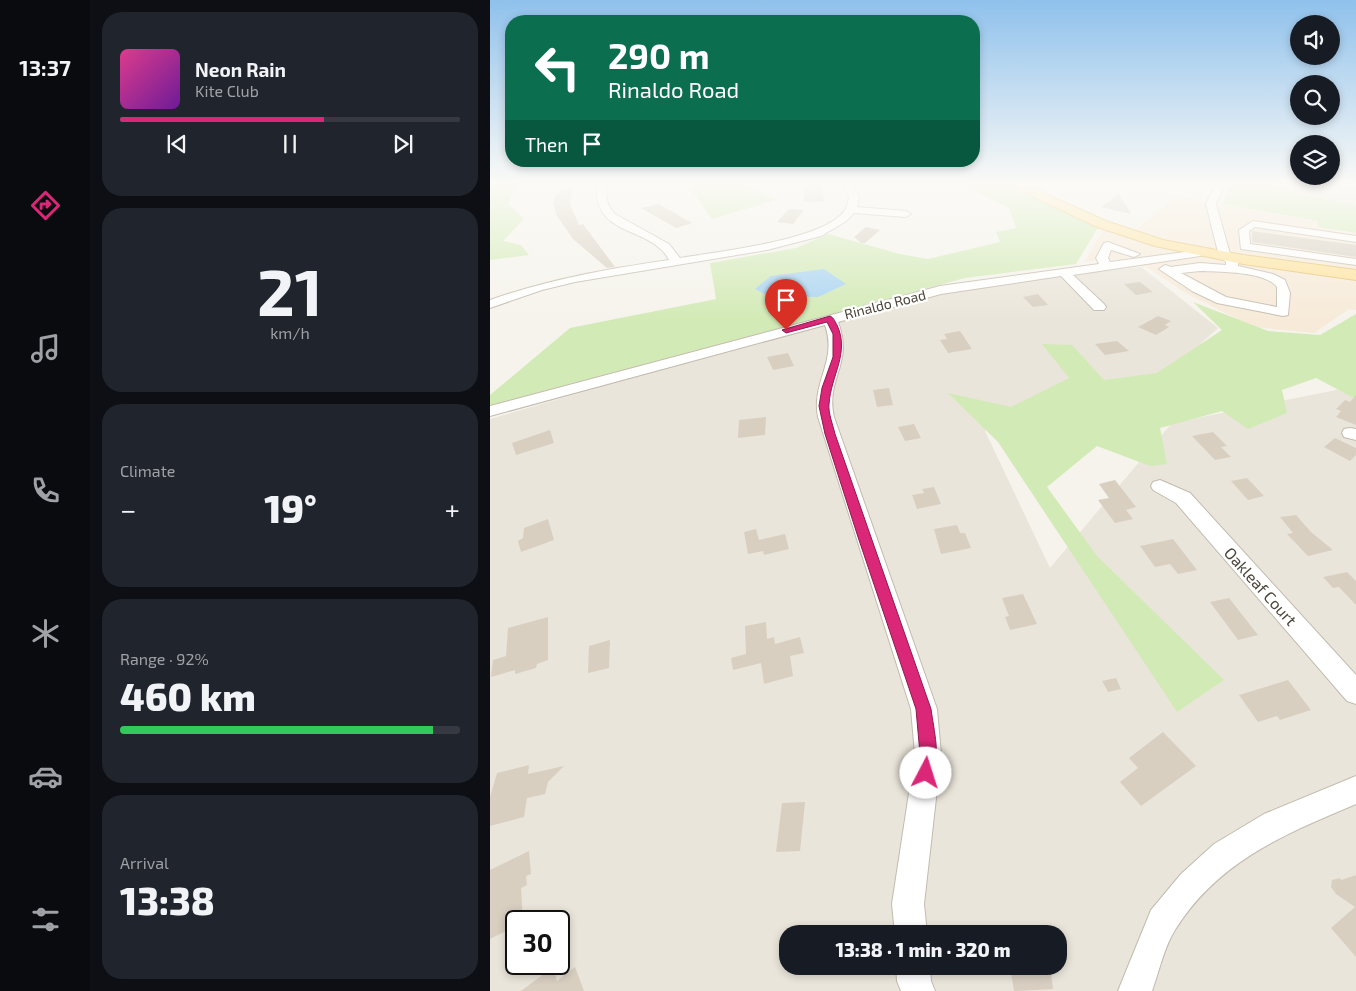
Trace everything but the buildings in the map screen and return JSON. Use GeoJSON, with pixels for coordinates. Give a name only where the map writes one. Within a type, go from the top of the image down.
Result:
{"type":"FeatureCollection","features":[{"type":"Feature","properties":{"kind":"main road"},"geometry":{"type":"LineString","coordinates":[[1119,229],[1200,253],[1356,275]]}},
{"type":"Feature","properties":{"kind":"street"},"geometry":{"type":"LineString","coordinates":[[634,229],[666,246],[676,262]]}},
{"type":"Feature","properties":{"kind":"street"},"geometry":{"type":"LineString","coordinates":[[490,304],[538,287],[575,278],[763,248],[794,241],[817,234],[825,229]]}},
{"type":"Feature","properties":{"kind":"street"},"geometry":{"type":"LineString","coordinates":[[1218,229],[1225,256],[1232,260],[1232,269]]}},
{"type":"Feature","properties":{"kind":"street"},"geometry":{"type":"LineString","coordinates":[[1245,229],[1245,247],[1356,262]]}},
{"type":"Feature","properties":{"kind":"street"},"geometry":{"type":"LineString","coordinates":[[1289,229],[1356,239]]}},
{"type":"Feature","properties":{"kind":"street"},"geometry":{"type":"LineString","coordinates":[[1106,266],[1102,258],[1108,245],[1134,254]]}},
{"type":"Feature","properties":{"kind":"street","name":"Rinaldo Road"},"geometry":{"type":"LineString","coordinates":[[490,411],[830,319],[963,286],[1200,253]]}},
{"type":"Feature","properties":{"kind":"street"},"geometry":{"type":"LineString","coordinates":[[1150,260],[1196,288],[1222,300],[1283,312],[1283,287],[1279,282],[1268,276],[1232,269],[1200,267],[1169,271]]}},
{"type":"Feature","properties":{"kind":"street"},"geometry":{"type":"LineString","coordinates":[[1062,272],[1099,306]]}},
{"type":"Feature","properties":{"kind":"street"},"geometry":{"type":"LineString","coordinates":[[830,319],[837,334],[838,345],[838,357],[827,388],[824,406],[830,434],[924,709],[928,754],[908,904],[909,925]]}},
{"type":"Feature","properties":{"kind":"street","name":"Oakleaf Court"},"geometry":{"type":"LineString","coordinates":[[1160,486],[1183,498],[1356,693]]}},
{"type":"Feature","properties":{"kind":"street"},"geometry":{"type":"LineString","coordinates":[[1135,991],[1162,921],[1192,885],[1224,854],[1274,824],[1356,790]]}},
{"type":"Feature","properties":{"kind":"street"},"geometry":{"type":"LineString","coordinates":[[914,975],[918,991]]}},
{"type":"Feature","properties":{"kind":"shaded area"},"geometry":{"type":"Polygon","coordinates":[[[1332,229],[1333,231],[1356,234],[1356,310],[1349,309],[1314,333],[1253,327],[1184,292],[1133,258],[1084,262],[1103,230],[1121,235],[1136,230],[1332,229]]]}},
{"type":"Feature","properties":{"kind":"shaded area"},"geometry":{"type":"Polygon","coordinates":[[[1086,265],[1092,272],[1141,267],[1218,328],[1165,376],[1043,394],[985,431],[1050,568],[1172,423],[1356,386],[1356,991],[490,991],[490,419],[963,282],[1086,265]]]}},
{"type":"Feature","properties":{"kind":"green space"},"geometry":{"type":"Polygon","coordinates":[[[490,229],[514,229],[503,241],[521,245],[529,255],[490,260],[490,229]]]}},
{"type":"Feature","properties":{"kind":"green space"},"geometry":{"type":"Polygon","coordinates":[[[1010,229],[1097,229],[1076,264],[965,278],[490,407],[490,395],[570,328],[716,299],[710,263],[796,248],[828,234],[900,254],[928,259],[1000,242],[996,232],[1010,229]]]}},
{"type":"Feature","properties":{"kind":"green space"},"geometry":{"type":"Polygon","coordinates":[[[1333,229],[1356,229],[1356,233],[1333,229]]]}},
{"type":"Feature","properties":{"kind":"green space"},"geometry":{"type":"Polygon","coordinates":[[[1193,302],[1268,331],[1320,335],[1356,314],[1356,399],[1316,378],[1282,390],[1287,413],[1248,429],[1222,411],[1160,428],[1167,464],[1150,466],[1097,446],[1047,487],[1097,556],[1224,680],[1177,712],[998,442],[948,393],[1011,407],[1069,378],[1042,344],[1072,345],[1104,380],[1157,373],[1222,330],[1193,302]]]}},
{"type":"Feature","properties":{"kind":"water"},"geometry":{"type":"Polygon","coordinates":[[[824,269],[846,284],[818,297],[768,296],[755,289],[771,276],[824,269]]]}},
{"type":"Feature","properties":{"kind":"route"},"geometry":{"type":"LineString","coordinates":[[786,330],[830,319],[837,334],[838,357],[827,388],[824,406],[830,434],[924,709],[928,754],[926,773]]}}]}
